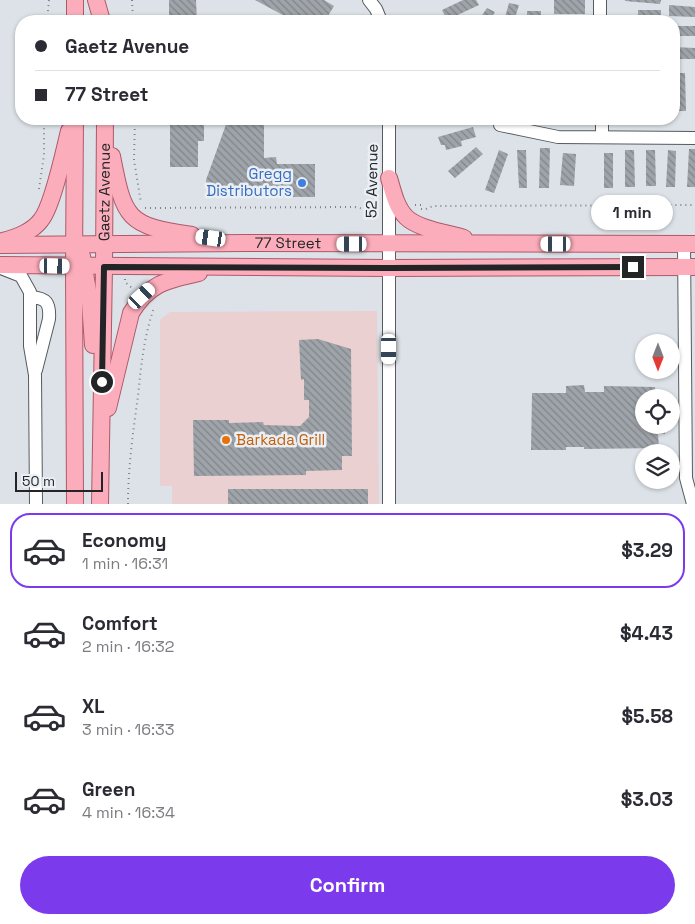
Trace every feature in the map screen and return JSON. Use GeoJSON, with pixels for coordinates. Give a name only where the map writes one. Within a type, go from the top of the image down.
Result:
{"type":"FeatureCollection","features":[{"type":"Feature","properties":{"kind":"main road"},"geometry":{"type":"LineString","coordinates":[[75,0],[75,15]]}},
{"type":"Feature","properties":{"kind":"main road"},"geometry":{"type":"LineString","coordinates":[[96,0],[100,15]]}},
{"type":"Feature","properties":{"kind":"main road"},"geometry":{"type":"LineString","coordinates":[[106,0],[106,15]]}},
{"type":"Feature","properties":{"kind":"main road"},"geometry":{"type":"LineString","coordinates":[[0,244],[32,229],[44,216],[72,125]]}},
{"type":"Feature","properties":{"kind":"main road","name":"Gaetz Avenue"},"geometry":{"type":"LineString","coordinates":[[74,125],[74,244],[79,266],[75,504]]}},
{"type":"Feature","properties":{"kind":"main road","name":"Gaetz Avenue"},"geometry":{"type":"LineString","coordinates":[[100,504],[105,244],[105,125]]}},
{"type":"Feature","properties":{"kind":"main road"},"geometry":{"type":"LineString","coordinates":[[106,125],[118,189],[123,204],[129,213],[151,228],[246,243]]}},
{"type":"Feature","properties":{"kind":"main road"},"geometry":{"type":"LineString","coordinates":[[389,178],[398,205],[406,217],[413,222],[483,243]]}},
{"type":"Feature","properties":{"kind":"main road","name":"77 Street"},"geometry":{"type":"LineString","coordinates":[[0,244],[689,244]]}},
{"type":"Feature","properties":{"kind":"main road","name":"77 Street"},"geometry":{"type":"LineString","coordinates":[[0,266],[388,268],[692,264]]}},
{"type":"Feature","properties":{"kind":"main road"},"geometry":{"type":"LineString","coordinates":[[79,266],[90,302],[100,440]]}},
{"type":"Feature","properties":{"kind":"main road"},"geometry":{"type":"LineString","coordinates":[[100,440],[131,313],[142,296],[150,288],[162,283],[226,267]]}},
{"type":"Feature","properties":{"kind":"street"},"geometry":{"type":"LineString","coordinates":[[369,0],[379,15]]}},
{"type":"Feature","properties":{"kind":"street"},"geometry":{"type":"LineString","coordinates":[[600,0],[600,15]]}},
{"type":"Feature","properties":{"kind":"street","name":"52 Avenue"},"geometry":{"type":"LineString","coordinates":[[389,125],[389,504]]}},
{"type":"Feature","properties":{"kind":"street"},"geometry":{"type":"LineString","coordinates":[[504,125],[558,137],[695,138]]}},
{"type":"Feature","properties":{"kind":"street"},"geometry":{"type":"LineString","coordinates":[[602,125],[602,137]]}},
{"type":"Feature","properties":{"kind":"street"},"geometry":{"type":"LineString","coordinates":[[689,244],[692,264],[686,478],[693,504]]}},
{"type":"Feature","properties":{"kind":"street"},"geometry":{"type":"LineString","coordinates":[[0,266],[21,276],[28,286],[30,297],[30,346],[35,375],[36,504]]}},
{"type":"Feature","properties":{"kind":"street"},"geometry":{"type":"LineString","coordinates":[[30,297],[44,300],[48,304],[50,311],[35,375]]}},
{"type":"Feature","properties":{"kind":"path"},"geometry":{"type":"LineString","coordinates":[[48,15],[49,0]]}},
{"type":"Feature","properties":{"kind":"path"},"geometry":{"type":"LineString","coordinates":[[132,0],[133,15]]}},
{"type":"Feature","properties":{"kind":"path"},"geometry":{"type":"LineString","coordinates":[[38,192],[44,154],[44,125]]}},
{"type":"Feature","properties":{"kind":"path"},"geometry":{"type":"LineString","coordinates":[[135,125],[134,160],[142,208],[355,207],[368,210],[369,206],[376,206]]}},
{"type":"Feature","properties":{"kind":"path"},"geometry":{"type":"LineString","coordinates":[[413,205],[422,205],[421,209],[426,209],[433,206],[695,205]]}},
{"type":"Feature","properties":{"kind":"path"},"geometry":{"type":"LineString","coordinates":[[125,276],[125,282],[136,291]]}},
{"type":"Feature","properties":{"kind":"path"},"geometry":{"type":"LineString","coordinates":[[128,504],[128,482],[140,378],[149,324],[154,308],[150,304]]}},
{"type":"Feature","properties":{"kind":"shaded area"},"geometry":{"type":"Polygon","coordinates":[[[377,311],[379,504],[172,504],[172,486],[160,486],[160,320],[170,312],[377,311]]]}},
{"type":"Feature","properties":{"kind":"building"},"geometry":{"type":"Polygon","coordinates":[[[169,0],[196,0],[197,15],[169,15],[169,0]]]}},
{"type":"Feature","properties":{"kind":"building"},"geometry":{"type":"Polygon","coordinates":[[[255,0],[324,0],[334,6],[329,15],[283,15],[255,0]]]}},
{"type":"Feature","properties":{"kind":"building"},"geometry":{"type":"Polygon","coordinates":[[[463,0],[476,0],[479,5],[458,15],[444,15],[442,10],[463,0]]]}},
{"type":"Feature","properties":{"kind":"building"},"geometry":{"type":"Polygon","coordinates":[[[554,0],[585,0],[585,14],[554,14],[554,0]]]}},
{"type":"Feature","properties":{"kind":"building"},"geometry":{"type":"Polygon","coordinates":[[[625,0],[661,0],[660,4],[625,0]]]}},
{"type":"Feature","properties":{"kind":"building"},"geometry":{"type":"Polygon","coordinates":[[[509,3],[519,5],[516,15],[506,15],[509,3]]]}},
{"type":"Feature","properties":{"kind":"building"},"geometry":{"type":"Polygon","coordinates":[[[669,5],[695,7],[695,17],[669,15],[669,5]]]}},
{"type":"Feature","properties":{"kind":"building"},"geometry":{"type":"Polygon","coordinates":[[[487,8],[495,12],[493,15],[482,15],[487,8]]]}},
{"type":"Feature","properties":{"kind":"building"},"geometry":{"type":"Polygon","coordinates":[[[638,10],[661,10],[661,15],[638,15],[638,10]]]}},
{"type":"Feature","properties":{"kind":"building"},"geometry":{"type":"Polygon","coordinates":[[[527,11],[541,11],[541,15],[527,15],[527,11]]]}},
{"type":"Feature","properties":{"kind":"building"},"geometry":{"type":"Polygon","coordinates":[[[680,26],[695,26],[695,36],[680,36],[680,26]]]}},
{"type":"Feature","properties":{"kind":"building"},"geometry":{"type":"Polygon","coordinates":[[[680,47],[695,48],[695,59],[680,59],[680,47]]]}},
{"type":"Feature","properties":{"kind":"building"},"geometry":{"type":"Polygon","coordinates":[[[680,73],[685,73],[686,111],[680,111],[680,73]]]}},
{"type":"Feature","properties":{"kind":"building"},"geometry":{"type":"Polygon","coordinates":[[[170,125],[204,125],[204,141],[198,141],[198,167],[170,167],[170,125]]]}},
{"type":"Feature","properties":{"kind":"building"},"geometry":{"type":"Polygon","coordinates":[[[226,125],[264,125],[264,158],[276,157],[277,164],[315,164],[315,197],[207,196],[206,180],[226,125]]]}},
{"type":"Feature","properties":{"kind":"building"},"geometry":{"type":"Polygon","coordinates":[[[473,127],[476,137],[461,141],[462,146],[446,150],[445,145],[441,145],[438,137],[473,127]]]}},
{"type":"Feature","properties":{"kind":"building"},"geometry":{"type":"Polygon","coordinates":[[[476,147],[483,154],[455,178],[448,171],[476,147]]]}},
{"type":"Feature","properties":{"kind":"building"},"geometry":{"type":"Polygon","coordinates":[[[540,148],[550,148],[549,188],[539,188],[540,148]]]}},
{"type":"Feature","properties":{"kind":"building"},"geometry":{"type":"Polygon","coordinates":[[[689,149],[695,149],[695,187],[687,187],[689,149]]]}},
{"type":"Feature","properties":{"kind":"building"},"geometry":{"type":"Polygon","coordinates":[[[499,150],[508,154],[494,193],[485,190],[499,150]]]}},
{"type":"Feature","properties":{"kind":"building"},"geometry":{"type":"Polygon","coordinates":[[[517,150],[526,150],[527,188],[519,188],[517,150]]]}},
{"type":"Feature","properties":{"kind":"building"},"geometry":{"type":"Polygon","coordinates":[[[625,150],[634,150],[635,187],[625,187],[625,150]]]}},
{"type":"Feature","properties":{"kind":"building"},"geometry":{"type":"Polygon","coordinates":[[[646,150],[655,150],[656,186],[646,186],[646,150]]]}},
{"type":"Feature","properties":{"kind":"building"},"geometry":{"type":"Polygon","coordinates":[[[668,150],[676,151],[675,187],[666,187],[668,150]]]}},
{"type":"Feature","properties":{"kind":"building"},"geometry":{"type":"Polygon","coordinates":[[[563,153],[576,154],[574,186],[560,185],[563,153]]]}},
{"type":"Feature","properties":{"kind":"building"},"geometry":{"type":"Polygon","coordinates":[[[604,153],[613,153],[613,188],[604,188],[604,153]]]}},
{"type":"Feature","properties":{"kind":"building"},"geometry":{"type":"Polygon","coordinates":[[[318,339],[351,349],[352,456],[342,456],[342,470],[306,471],[306,475],[194,476],[193,420],[229,420],[229,423],[263,422],[264,425],[300,426],[309,417],[309,400],[304,400],[304,379],[301,380],[299,340],[318,339]]]}},
{"type":"Feature","properties":{"kind":"building"},"geometry":{"type":"Polygon","coordinates":[[[584,385],[585,392],[604,392],[604,386],[655,387],[655,389],[635,389],[635,434],[658,434],[659,444],[635,444],[635,448],[584,449],[584,447],[566,447],[566,450],[531,450],[532,393],[566,393],[566,386],[584,385]]]}},
{"type":"Feature","properties":{"kind":"building"},"geometry":{"type":"Polygon","coordinates":[[[228,489],[368,489],[368,504],[228,504],[228,489]]]}},
{"type":"Feature","properties":{"kind":"place","name":"Gregg Distributors"},"geometry":{"type":"Point","coordinates":[302,183]}},
{"type":"Feature","properties":{"kind":"place","name":"Barkada Grill"},"geometry":{"type":"Point","coordinates":[226,440]}},
{"type":"Feature","properties":{"kind":"route"},"geometry":{"type":"LineString","coordinates":[[102,382],[104,267],[633,267]]}}]}
